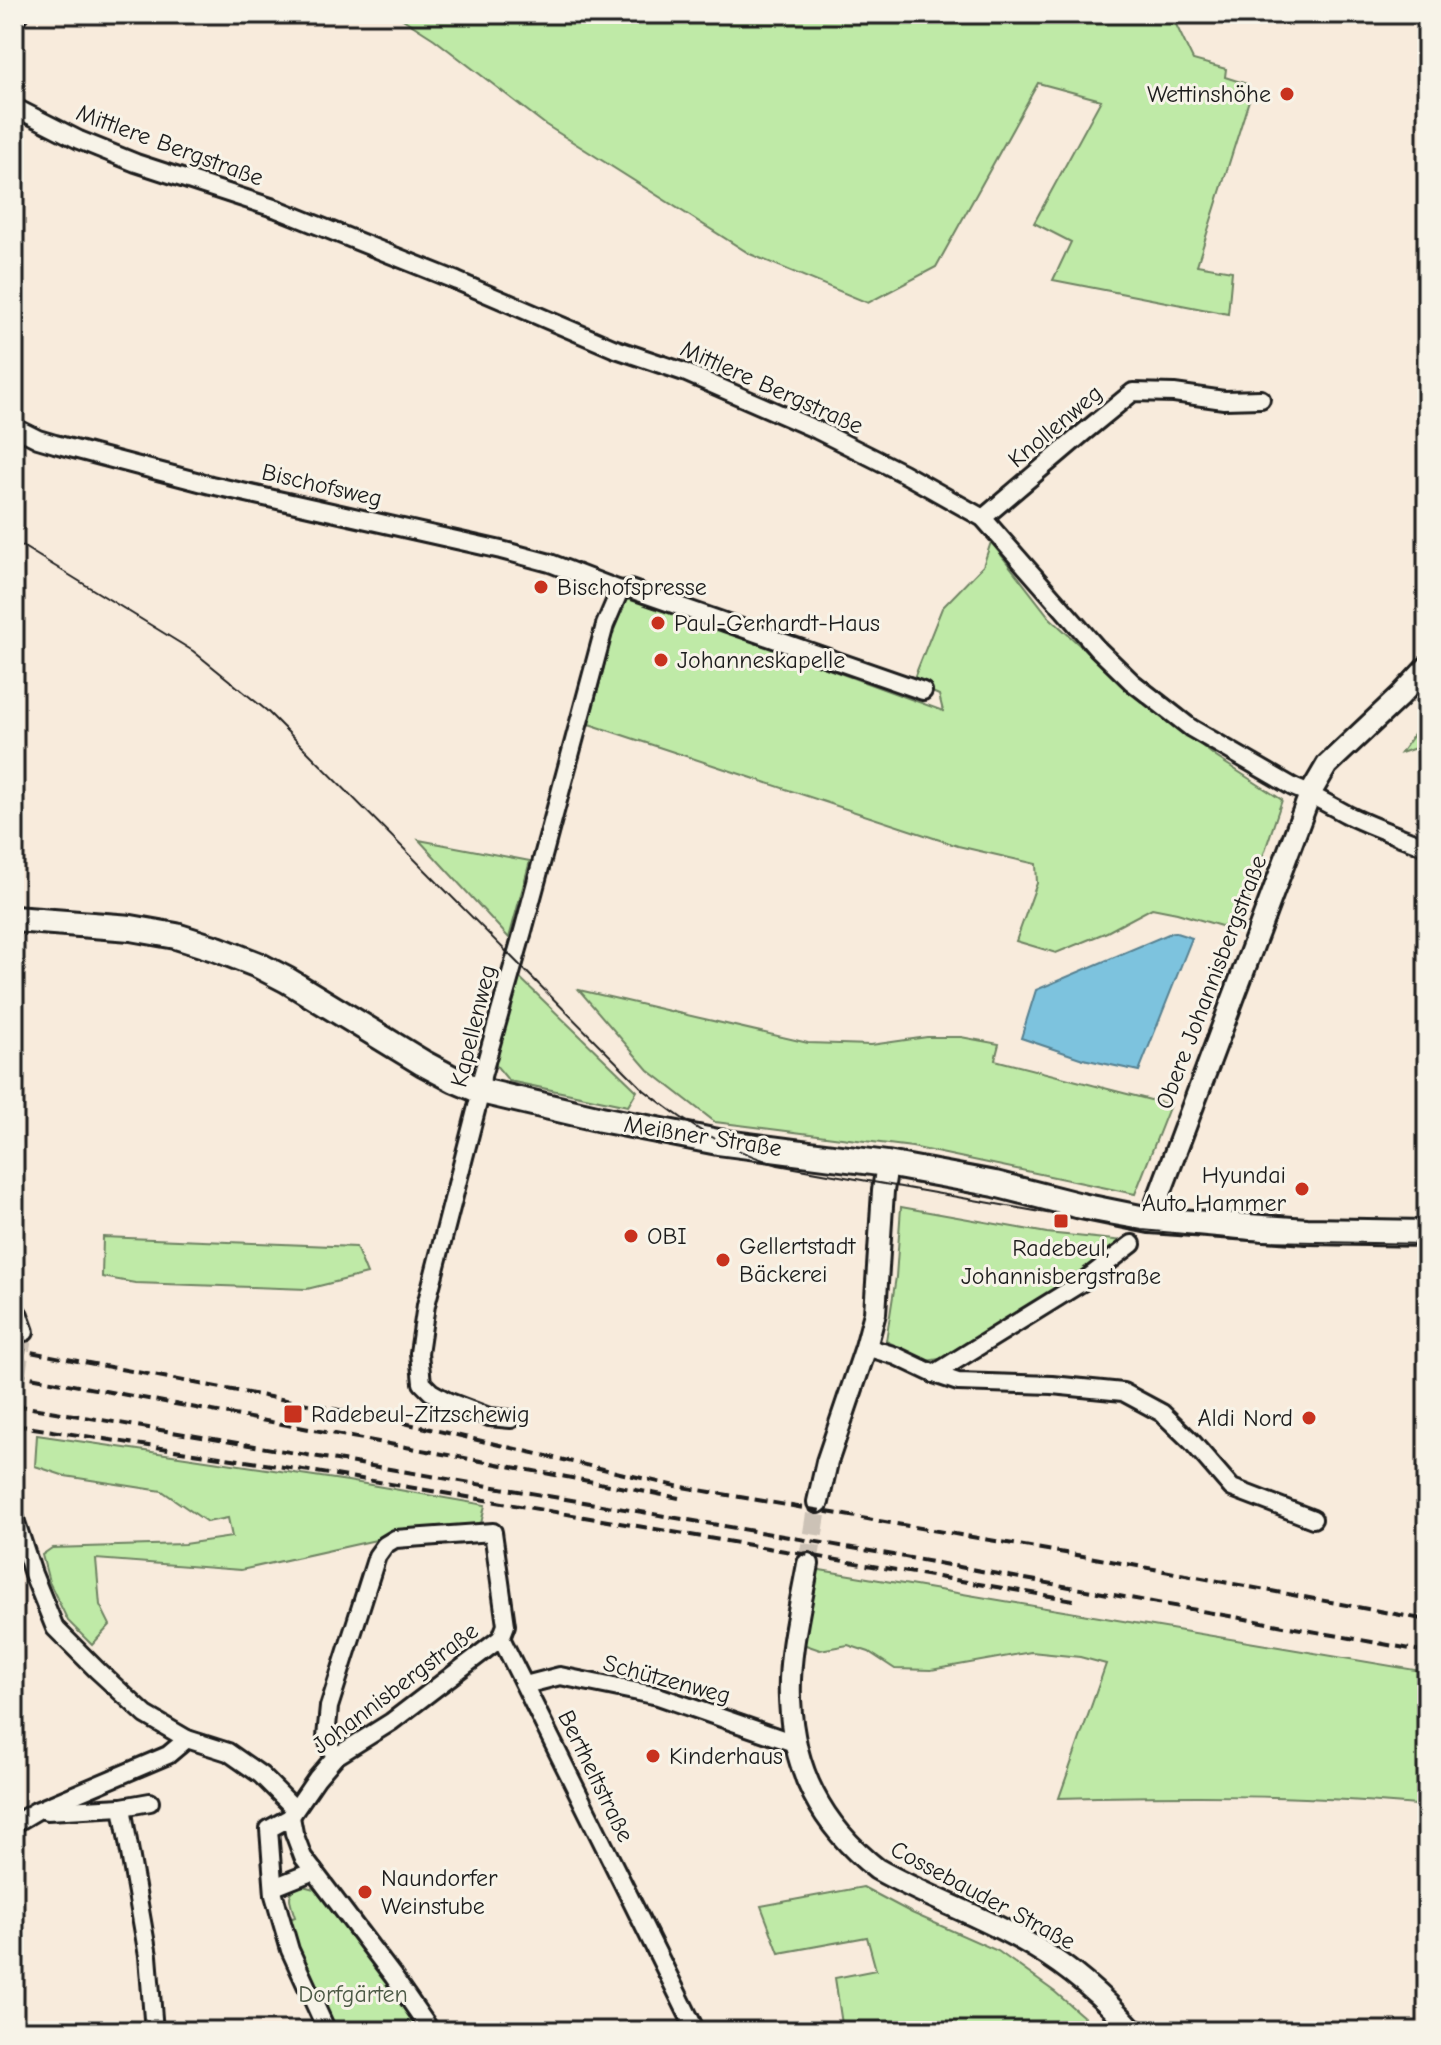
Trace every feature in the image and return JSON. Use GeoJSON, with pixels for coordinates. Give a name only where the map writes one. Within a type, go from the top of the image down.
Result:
{"type":"FeatureCollection","features":[{"type":"Feature","properties":{"kind":"main road","name":"Meißner Straße"},"geometry":{"type":"LineString","coordinates":[[14,919],[131,928],[176,936],[217,949],[287,980],[423,1063],[481,1091],[601,1119],[718,1142],[887,1164],[1011,1187],[1150,1220],[1307,1231],[1427,1233]]}},
{"type":"Feature","properties":{"kind":"street"},"geometry":{"type":"LineString","coordinates":[[14,21],[19,14]]}},
{"type":"Feature","properties":{"kind":"street","name":"Mittlere Bergstraße"},"geometry":{"type":"LineString","coordinates":[[14,107],[79,140],[136,163],[277,209],[613,348],[721,387],[903,473],[983,518],[1097,648],[1132,682],[1191,728],[1320,801],[1427,847]]}},
{"type":"Feature","properties":{"kind":"street","name":"Knollenweg"},"geometry":{"type":"LineString","coordinates":[[983,518],[1133,392],[1174,393],[1224,400],[1261,399]]}},
{"type":"Feature","properties":{"kind":"street","name":"Bischofsweg"},"geometry":{"type":"LineString","coordinates":[[14,427],[38,439],[211,485],[550,563],[620,590],[630,589],[923,691]]}},
{"type":"Feature","properties":{"kind":"street","name":"Kapellenweg"},"geometry":{"type":"LineString","coordinates":[[511,1419],[489,1417],[431,1392],[422,1383],[419,1353],[426,1305],[481,1091],[482,1076],[605,625],[620,590]]}},
{"type":"Feature","properties":{"kind":"street","name":"Obere Johannisbergstraße"},"geometry":{"type":"LineString","coordinates":[[1150,1220],[1310,794],[1327,765],[1427,667]]}},
{"type":"Feature","properties":{"kind":"street"},"geometry":{"type":"LineString","coordinates":[[818,1502],[827,1462],[875,1313],[887,1164]]}},
{"type":"Feature","properties":{"kind":"street"},"geometry":{"type":"LineString","coordinates":[[934,1374],[1081,1283],[1132,1244]]}},
{"type":"Feature","properties":{"kind":"street"},"geometry":{"type":"LineString","coordinates":[[14,1308],[25,1332]]}},
{"type":"Feature","properties":{"kind":"street"},"geometry":{"type":"LineString","coordinates":[[866,1347],[958,1382],[1052,1385],[1123,1392],[1162,1413],[1232,1488],[1313,1519]]}},
{"type":"Feature","properties":{"kind":"street"},"geometry":{"type":"LineString","coordinates":[[14,1516],[55,1628],[146,1715],[187,1739],[228,1752],[261,1775],[293,1813],[294,1833],[303,1857],[393,1976],[428,2029]]}},
{"type":"Feature","properties":{"kind":"street","name":"Bertheltstraße"},"geometry":{"type":"LineString","coordinates":[[335,1757],[326,1737],[329,1707],[377,1556],[385,1545],[395,1539],[493,1532],[506,1625],[501,1638],[696,2031]]}},
{"type":"Feature","properties":{"kind":"street","name":"Cossebauder Straße"},"geometry":{"type":"LineString","coordinates":[[808,1564],[792,1666],[790,1697],[794,1743],[811,1790],[833,1826],[877,1869],[1035,1947],[1068,1969],[1110,2004],[1134,2031]]}},
{"type":"Feature","properties":{"kind":"street","name":"Johannisbergstraße"},"geometry":{"type":"LineString","coordinates":[[274,1887],[269,1829],[293,1813],[335,1757],[391,1722],[501,1638]]}},
{"type":"Feature","properties":{"kind":"street","name":"Schützenweg"},"geometry":{"type":"LineString","coordinates":[[525,1685],[560,1676],[658,1696],[794,1743]]}},
{"type":"Feature","properties":{"kind":"street"},"geometry":{"type":"LineString","coordinates":[[14,1824],[36,1811],[168,1755],[187,1739]]}},
{"type":"Feature","properties":{"kind":"street"},"geometry":{"type":"LineString","coordinates":[[14,1813],[122,1807],[150,1802]]}},
{"type":"Feature","properties":{"kind":"street"},"geometry":{"type":"LineString","coordinates":[[122,1807],[148,1956],[154,2031]]}},
{"type":"Feature","properties":{"kind":"street"},"geometry":{"type":"LineString","coordinates":[[314,1871],[274,1887],[290,1950],[327,2031]]}},
{"type":"Feature","properties":{"kind":"green space"},"geometry":{"type":"Polygon","coordinates":[[[395,14],[1171,14],[1193,60],[1226,69],[1225,77],[1247,84],[1250,97],[1197,265],[1232,271],[1228,314],[1053,280],[1071,242],[1034,223],[1101,100],[1038,83],[936,267],[868,303],[750,254],[546,125],[434,39],[395,14]]]}},
{"type":"Feature","properties":{"kind":"green space"},"geometry":{"type":"Polygon","coordinates":[[[991,542],[1050,618],[1121,683],[1216,757],[1282,800],[1238,931],[1152,908],[1107,932],[1056,953],[1016,941],[1037,883],[1036,864],[958,846],[589,724],[616,620],[622,601],[629,596],[943,711],[939,695],[912,683],[942,608],[983,566],[991,542]]]}},
{"type":"Feature","properties":{"kind":"green space"},"geometry":{"type":"Polygon","coordinates":[[[1427,716],[1427,744],[1401,753],[1427,716]]]}},
{"type":"Feature","properties":{"kind":"green space"},"geometry":{"type":"Polygon","coordinates":[[[419,840],[530,861],[509,938],[419,840]]]}},
{"type":"Feature","properties":{"kind":"green space"},"geometry":{"type":"Polygon","coordinates":[[[516,974],[637,1091],[628,1106],[509,1081],[494,1063],[516,974]]]}},
{"type":"Feature","properties":{"kind":"green space"},"geometry":{"type":"Polygon","coordinates":[[[579,990],[808,1043],[871,1045],[927,1037],[961,1037],[999,1044],[995,1060],[1170,1105],[1135,1194],[912,1147],[715,1122],[648,1070],[579,990]]]}},
{"type":"Feature","properties":{"kind":"green space"},"geometry":{"type":"Polygon","coordinates":[[[901,1207],[1047,1233],[1124,1241],[1109,1254],[945,1358],[927,1361],[886,1341],[896,1277],[901,1207]]]}},
{"type":"Feature","properties":{"kind":"green space"},"geometry":{"type":"Polygon","coordinates":[[[103,1237],[356,1247],[367,1274],[307,1289],[135,1283],[102,1277],[103,1237]]]}},
{"type":"Feature","properties":{"kind":"green space"},"geometry":{"type":"Polygon","coordinates":[[[37,1435],[348,1481],[485,1505],[481,1524],[460,1534],[394,1536],[241,1570],[96,1559],[100,1605],[110,1625],[92,1645],[68,1621],[49,1582],[42,1555],[52,1548],[184,1544],[232,1537],[228,1518],[207,1522],[162,1491],[65,1476],[35,1466],[37,1435]]]}},
{"type":"Feature","properties":{"kind":"green space"},"geometry":{"type":"Polygon","coordinates":[[[814,1569],[1427,1672],[1427,1806],[1243,1796],[1059,1798],[1106,1664],[1080,1657],[1031,1652],[931,1670],[895,1669],[869,1652],[848,1645],[820,1650],[800,1643],[814,1569]]]}},
{"type":"Feature","properties":{"kind":"green space","name":"Dorfgärten"},"geometry":{"type":"Polygon","coordinates":[[[303,1886],[314,1889],[327,1903],[422,2031],[334,2031],[286,1920],[295,1917],[290,1902],[293,1890],[303,1886]]]}},
{"type":"Feature","properties":{"kind":"green space"},"geometry":{"type":"Polygon","coordinates":[[[863,1887],[912,1913],[998,1951],[1055,1992],[1100,2031],[815,2031],[812,2025],[842,2024],[835,1978],[876,1970],[867,1937],[779,1953],[761,1906],[863,1887]]]}},
{"type":"Feature","properties":{"kind":"water"},"geometry":{"type":"Polygon","coordinates":[[[1173,932],[1192,938],[1139,1071],[1083,1059],[1021,1038],[1036,990],[1173,932]]]}},
{"type":"Feature","properties":{"kind":"tunnel"},"geometry":{"type":"LineString","coordinates":[[14,1397],[25,1332]]}},
{"type":"Feature","properties":{"kind":"tunnel"},"geometry":{"type":"LineString","coordinates":[[808,1564],[818,1502]]}},
{"type":"Feature","properties":{"kind":"tram line"},"geometry":{"type":"LineString","coordinates":[[14,541],[193,651],[266,710],[644,1090],[723,1143],[778,1165],[1142,1230],[1260,1241],[1427,1244]]}},
{"type":"Feature","properties":{"kind":"railway"},"geometry":{"type":"LineString","coordinates":[[14,1349],[387,1419],[676,1486],[1100,1559],[1427,1620]]}},
{"type":"Feature","properties":{"kind":"railway"},"geometry":{"type":"LineString","coordinates":[[14,1374],[679,1498]]}},
{"type":"Feature","properties":{"kind":"railway"},"geometry":{"type":"LineString","coordinates":[[14,1405],[888,1554],[1427,1652]]}},
{"type":"Feature","properties":{"kind":"railway"},"geometry":{"type":"LineString","coordinates":[[14,1425],[361,1479],[1079,1601]]}},
{"type":"Feature","properties":{"kind":"place","name":"Wettinshöhe"},"geometry":{"type":"Point","coordinates":[1287,94]}},
{"type":"Feature","properties":{"kind":"place","name":"Bischofspresse"},"geometry":{"type":"Point","coordinates":[541,587]}},
{"type":"Feature","properties":{"kind":"place","name":"Paul-Gerhardt-Haus"},"geometry":{"type":"Point","coordinates":[658,623]}},
{"type":"Feature","properties":{"kind":"place","name":"Johanneskapelle"},"geometry":{"type":"Point","coordinates":[661,660]}},
{"type":"Feature","properties":{"kind":"place","name":"Hyundai Auto Hammer"},"geometry":{"type":"Point","coordinates":[1302,1189]}},
{"type":"Feature","properties":{"kind":"place","name":"Radebeul, Johannisbergstraße"},"geometry":{"type":"Point","coordinates":[1061,1221]}},
{"type":"Feature","properties":{"kind":"place","name":"OBI"},"geometry":{"type":"Point","coordinates":[631,1236]}},
{"type":"Feature","properties":{"kind":"place","name":"Gellertstadt Bäckerei"},"geometry":{"type":"Point","coordinates":[723,1260]}},
{"type":"Feature","properties":{"kind":"place","name":"Radebeul-Zitzschewig"},"geometry":{"type":"Point","coordinates":[293,1414]}},
{"type":"Feature","properties":{"kind":"place","name":"Aldi Nord"},"geometry":{"type":"Point","coordinates":[1309,1418]}},
{"type":"Feature","properties":{"kind":"place","name":"Kinderhaus"},"geometry":{"type":"Point","coordinates":[653,1756]}},
{"type":"Feature","properties":{"kind":"place","name":"Naundorfer Weinstube"},"geometry":{"type":"Point","coordinates":[365,1892]}}]}
